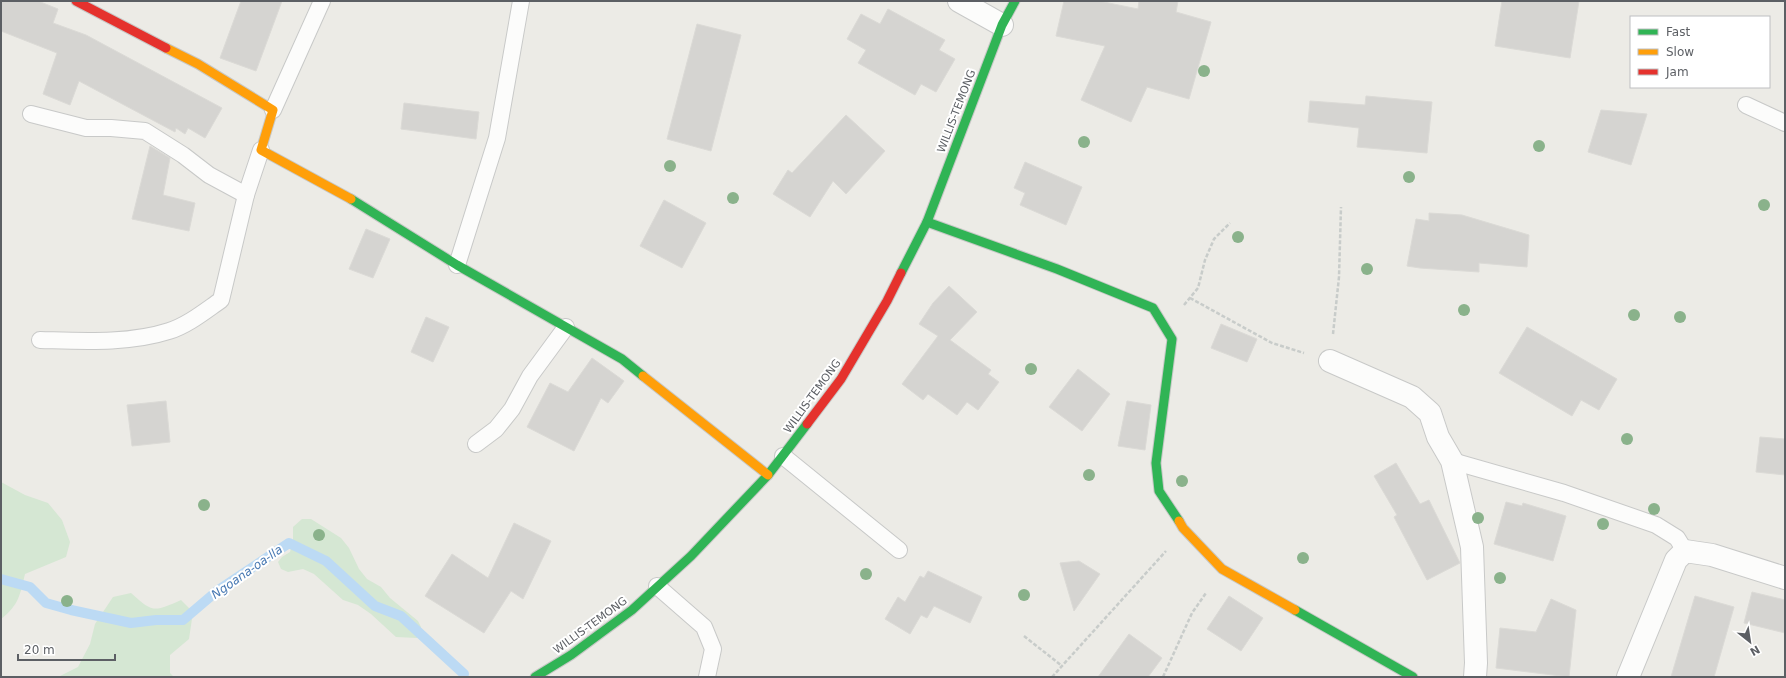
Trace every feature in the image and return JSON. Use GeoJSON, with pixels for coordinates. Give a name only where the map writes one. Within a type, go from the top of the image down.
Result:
{"type":"FeatureCollection","features":[{"type":"Feature","properties":{"kind":"street"},"geometry":{"type":"LineString","coordinates":[[76,1],[100,7],[273,110],[261,150],[355,201],[457,265],[622,359],[768,475]]}},
{"type":"Feature","properties":{"kind":"street"},"geometry":{"type":"LineString","coordinates":[[959,1],[1002,24]]}},
{"type":"Feature","properties":{"kind":"street","name":"WILLIS-TEMONG"},"geometry":{"type":"LineString","coordinates":[[535,677],[571,655],[632,610],[691,556],[768,475],[841,380],[887,301],[926,222],[1002,24],[1015,1]]}},
{"type":"Feature","properties":{"kind":"street"},"geometry":{"type":"LineString","coordinates":[[926,222],[1057,269],[1153,308],[1172,339],[1156,462],[1159,491],[1183,528],[1222,569],[1413,677]]}},
{"type":"Feature","properties":{"kind":"street"},"geometry":{"type":"LineString","coordinates":[[1330,361],[1412,397],[1430,412],[1438,437],[1452,461],[1472,546],[1476,663],[1474,677]]}},
{"type":"Feature","properties":{"kind":"street"},"geometry":{"type":"LineString","coordinates":[[1628,677],[1676,560],[1685,551],[1712,555],[1785,578]]}},
{"type":"Feature","properties":{"kind":"lane"},"geometry":{"type":"LineString","coordinates":[[273,110],[322,1]]}},
{"type":"Feature","properties":{"kind":"lane"},"geometry":{"type":"LineString","coordinates":[[457,265],[497,138],[521,1]]}},
{"type":"Feature","properties":{"kind":"lane"},"geometry":{"type":"LineString","coordinates":[[1746,105],[1785,122]]}},
{"type":"Feature","properties":{"kind":"lane"},"geometry":{"type":"LineString","coordinates":[[31,114],[86,128],[112,128],[145,131],[183,155],[209,175],[246,195]]}},
{"type":"Feature","properties":{"kind":"lane"},"geometry":{"type":"LineString","coordinates":[[40,340],[89,342],[148,337],[170,331],[194,319],[221,300],[246,195],[261,150]]}},
{"type":"Feature","properties":{"kind":"lane"},"geometry":{"type":"LineString","coordinates":[[476,444],[496,429],[512,409],[530,376],[566,327]]}},
{"type":"Feature","properties":{"kind":"lane"},"geometry":{"type":"LineString","coordinates":[[783,456],[899,550]]}},
{"type":"Feature","properties":{"kind":"lane"},"geometry":{"type":"LineString","coordinates":[[1452,461],[1564,493],[1656,525],[1677,538],[1685,551]]}},
{"type":"Feature","properties":{"kind":"lane"},"geometry":{"type":"LineString","coordinates":[[657,586],[704,627],[713,649],[707,677]]}},
{"type":"Feature","properties":{"kind":"path"},"geometry":{"type":"LineString","coordinates":[[1190,298],[1272,343],[1330,361],[1339,277],[1341,207]]}},
{"type":"Feature","properties":{"kind":"path"},"geometry":{"type":"LineString","coordinates":[[1163,324],[1183,307],[1198,288],[1205,260],[1214,239],[1230,223]]}},
{"type":"Feature","properties":{"kind":"path"},"geometry":{"type":"LineString","coordinates":[[1052,677],[1161,557],[1183,528]]}},
{"type":"Feature","properties":{"kind":"path"},"geometry":{"type":"LineString","coordinates":[[1164,677],[1192,614],[1222,569]]}},
{"type":"Feature","properties":{"kind":"path"},"geometry":{"type":"LineString","coordinates":[[1024,636],[1062,666]]}},
{"type":"Feature","properties":{"kind":"green space"},"geometry":{"type":"Polygon","coordinates":[[[1,482],[25,495],[48,503],[62,520],[70,542],[66,557],[25,574],[18,599],[12,609],[1,619],[1,482]]]}},
{"type":"Feature","properties":{"kind":"green space"},"geometry":{"type":"Polygon","coordinates":[[[302,519],[311,519],[341,538],[349,548],[359,569],[367,579],[381,587],[390,598],[418,621],[421,627],[417,638],[396,637],[371,614],[358,605],[343,600],[314,574],[303,569],[288,572],[281,569],[278,562],[282,557],[290,552],[293,540],[293,527],[302,519]]]}},
{"type":"Feature","properties":{"kind":"green space"},"geometry":{"type":"Polygon","coordinates":[[[131,593],[149,607],[165,607],[181,600],[193,612],[189,639],[170,655],[170,673],[174,677],[58,677],[78,667],[90,644],[95,624],[113,597],[131,593]]]}},
{"type":"Feature","properties":{"kind":"building"},"geometry":{"type":"Polygon","coordinates":[[[1,1],[38,1],[58,9],[53,23],[86,35],[222,108],[205,138],[188,128],[185,134],[176,128],[175,132],[79,81],[70,105],[43,94],[57,53],[1,31],[1,1]]]}},
{"type":"Feature","properties":{"kind":"building"},"geometry":{"type":"Polygon","coordinates":[[[241,1],[282,1],[256,71],[220,58],[241,1]]]}},
{"type":"Feature","properties":{"kind":"building"},"geometry":{"type":"Polygon","coordinates":[[[1064,1],[1099,1],[1138,9],[1139,1],[1178,1],[1176,12],[1211,22],[1189,99],[1147,87],[1131,122],[1081,100],[1105,46],[1056,36],[1064,1]]]}},
{"type":"Feature","properties":{"kind":"building"},"geometry":{"type":"Polygon","coordinates":[[[1502,1],[1579,1],[1570,58],[1495,46],[1502,1]]]}},
{"type":"Feature","properties":{"kind":"building"},"geometry":{"type":"Polygon","coordinates":[[[888,9],[945,40],[939,50],[955,59],[936,92],[921,84],[915,95],[858,63],[866,50],[847,39],[861,14],[880,24],[888,9]]]}},
{"type":"Feature","properties":{"kind":"building"},"geometry":{"type":"Polygon","coordinates":[[[697,24],[741,35],[711,151],[667,139],[697,24]]]}},
{"type":"Feature","properties":{"kind":"building"},"geometry":{"type":"Polygon","coordinates":[[[1366,96],[1432,102],[1427,153],[1357,147],[1359,128],[1308,122],[1310,101],[1365,105],[1366,96]]]}},
{"type":"Feature","properties":{"kind":"building"},"geometry":{"type":"Polygon","coordinates":[[[404,103],[479,112],[476,139],[401,129],[404,103]]]}},
{"type":"Feature","properties":{"kind":"building"},"geometry":{"type":"Polygon","coordinates":[[[1601,110],[1647,114],[1631,165],[1588,152],[1601,110]]]}},
{"type":"Feature","properties":{"kind":"building"},"geometry":{"type":"Polygon","coordinates":[[[846,115],[885,151],[846,194],[833,181],[810,217],[773,194],[788,170],[792,173],[846,115]]]}},
{"type":"Feature","properties":{"kind":"building"},"geometry":{"type":"Polygon","coordinates":[[[150,146],[170,158],[163,195],[195,203],[189,231],[132,219],[150,146]]]}},
{"type":"Feature","properties":{"kind":"building"},"geometry":{"type":"Polygon","coordinates":[[[1025,162],[1082,187],[1066,225],[1020,205],[1025,193],[1014,188],[1025,162]]]}},
{"type":"Feature","properties":{"kind":"building"},"geometry":{"type":"Polygon","coordinates":[[[664,200],[706,223],[682,268],[640,246],[664,200]]]}},
{"type":"Feature","properties":{"kind":"building"},"geometry":{"type":"Polygon","coordinates":[[[1429,213],[1462,215],[1529,235],[1527,267],[1479,263],[1479,272],[1407,266],[1416,219],[1429,221],[1429,213]]]}},
{"type":"Feature","properties":{"kind":"building"},"geometry":{"type":"Polygon","coordinates":[[[366,229],[390,239],[373,278],[349,269],[366,229]]]}},
{"type":"Feature","properties":{"kind":"building"},"geometry":{"type":"Polygon","coordinates":[[[949,286],[977,312],[950,340],[991,370],[988,374],[999,382],[978,410],[967,402],[957,415],[928,394],[923,400],[902,384],[938,336],[919,324],[933,303],[949,286]]]}},
{"type":"Feature","properties":{"kind":"building"},"geometry":{"type":"Polygon","coordinates":[[[426,317],[449,327],[433,362],[411,352],[426,317]]]}},
{"type":"Feature","properties":{"kind":"building"},"geometry":{"type":"Polygon","coordinates":[[[1221,324],[1257,339],[1247,362],[1211,348],[1221,324]]]}},
{"type":"Feature","properties":{"kind":"building"},"geometry":{"type":"Polygon","coordinates":[[[1527,327],[1617,379],[1599,410],[1581,400],[1572,416],[1499,373],[1527,327]]]}},
{"type":"Feature","properties":{"kind":"building"},"geometry":{"type":"Polygon","coordinates":[[[592,358],[624,381],[608,403],[601,398],[574,451],[527,427],[550,383],[568,392],[592,358]]]}},
{"type":"Feature","properties":{"kind":"building"},"geometry":{"type":"Polygon","coordinates":[[[1078,369],[1110,394],[1082,431],[1049,407],[1078,369]]]}},
{"type":"Feature","properties":{"kind":"building"},"geometry":{"type":"Polygon","coordinates":[[[166,401],[170,442],[132,446],[127,405],[166,401]]]}},
{"type":"Feature","properties":{"kind":"building"},"geometry":{"type":"Polygon","coordinates":[[[1127,401],[1151,405],[1145,450],[1118,446],[1127,401]]]}},
{"type":"Feature","properties":{"kind":"building"},"geometry":{"type":"Polygon","coordinates":[[[1760,437],[1785,439],[1785,475],[1756,472],[1760,437]]]}},
{"type":"Feature","properties":{"kind":"building"},"geometry":{"type":"Polygon","coordinates":[[[1396,463],[1420,504],[1429,500],[1460,563],[1427,580],[1394,517],[1397,515],[1374,476],[1396,463]]]}},
{"type":"Feature","properties":{"kind":"building"},"geometry":{"type":"Polygon","coordinates":[[[1506,502],[1522,506],[1523,503],[1566,516],[1553,561],[1494,544],[1506,502]]]}},
{"type":"Feature","properties":{"kind":"building"},"geometry":{"type":"Polygon","coordinates":[[[514,523],[551,541],[523,599],[511,591],[484,633],[425,596],[452,554],[488,578],[514,523]]]}},
{"type":"Feature","properties":{"kind":"building"},"geometry":{"type":"Polygon","coordinates":[[[1079,561],[1100,574],[1074,611],[1060,563],[1079,561]]]}},
{"type":"Feature","properties":{"kind":"building"},"geometry":{"type":"Polygon","coordinates":[[[928,571],[982,597],[970,623],[934,606],[927,618],[921,615],[910,634],[885,619],[898,597],[905,602],[920,576],[924,578],[928,571]]]}},
{"type":"Feature","properties":{"kind":"building"},"geometry":{"type":"Polygon","coordinates":[[[1752,592],[1785,600],[1785,633],[1744,623],[1752,592]]]}},
{"type":"Feature","properties":{"kind":"building"},"geometry":{"type":"Polygon","coordinates":[[[1229,596],[1263,618],[1241,651],[1207,629],[1229,596]]]}},
{"type":"Feature","properties":{"kind":"building"},"geometry":{"type":"Polygon","coordinates":[[[1695,596],[1734,607],[1714,677],[1671,677],[1695,596]]]}},
{"type":"Feature","properties":{"kind":"building"},"geometry":{"type":"Polygon","coordinates":[[[1551,599],[1576,610],[1569,677],[1496,668],[1500,628],[1536,632],[1551,599]]]}},
{"type":"Feature","properties":{"kind":"building"},"geometry":{"type":"Polygon","coordinates":[[[1129,634],[1162,658],[1148,677],[1098,677],[1129,634]]]}},
{"type":"Feature","properties":{"kind":"waterway","name":"Ngoana-oa-lla"},"geometry":{"type":"LineString","coordinates":[[1,579],[30,587],[46,603],[71,610],[131,623],[156,620],[183,620],[217,591],[289,543],[326,561],[375,606],[401,616],[464,674]]}},
{"type":"Feature","properties":{"kind":"traffic: fast"},"geometry":{"type":"LineString","coordinates":[[901,273],[927,222],[1002,25],[1015,1]]}},
{"type":"Feature","properties":{"kind":"traffic: fast"},"geometry":{"type":"LineString","coordinates":[[351,199],[457,265],[622,359],[643,376]]}},
{"type":"Feature","properties":{"kind":"traffic: fast"},"geometry":{"type":"LineString","coordinates":[[927,222],[1057,269],[1153,308],[1172,339],[1156,463],[1159,491],[1179,521]]}},
{"type":"Feature","properties":{"kind":"traffic: fast"},"geometry":{"type":"LineString","coordinates":[[535,677],[571,655],[632,610],[691,556],[768,475],[807,424]]}},
{"type":"Feature","properties":{"kind":"traffic: fast"},"geometry":{"type":"LineString","coordinates":[[1295,610],[1413,677]]}},
{"type":"Feature","properties":{"kind":"traffic: slow"},"geometry":{"type":"LineString","coordinates":[[166,48],[198,64],[273,110],[261,150],[351,199]]}},
{"type":"Feature","properties":{"kind":"traffic: slow"},"geometry":{"type":"LineString","coordinates":[[643,376],[768,475]]}},
{"type":"Feature","properties":{"kind":"traffic: slow"},"geometry":{"type":"LineString","coordinates":[[1179,521],[1183,528],[1222,569],[1295,610]]}},
{"type":"Feature","properties":{"kind":"traffic: jam"},"geometry":{"type":"LineString","coordinates":[[76,1],[166,48]]}},
{"type":"Feature","properties":{"kind":"traffic: jam"},"geometry":{"type":"LineString","coordinates":[[807,424],[841,379],[887,301],[901,273]]}}]}
